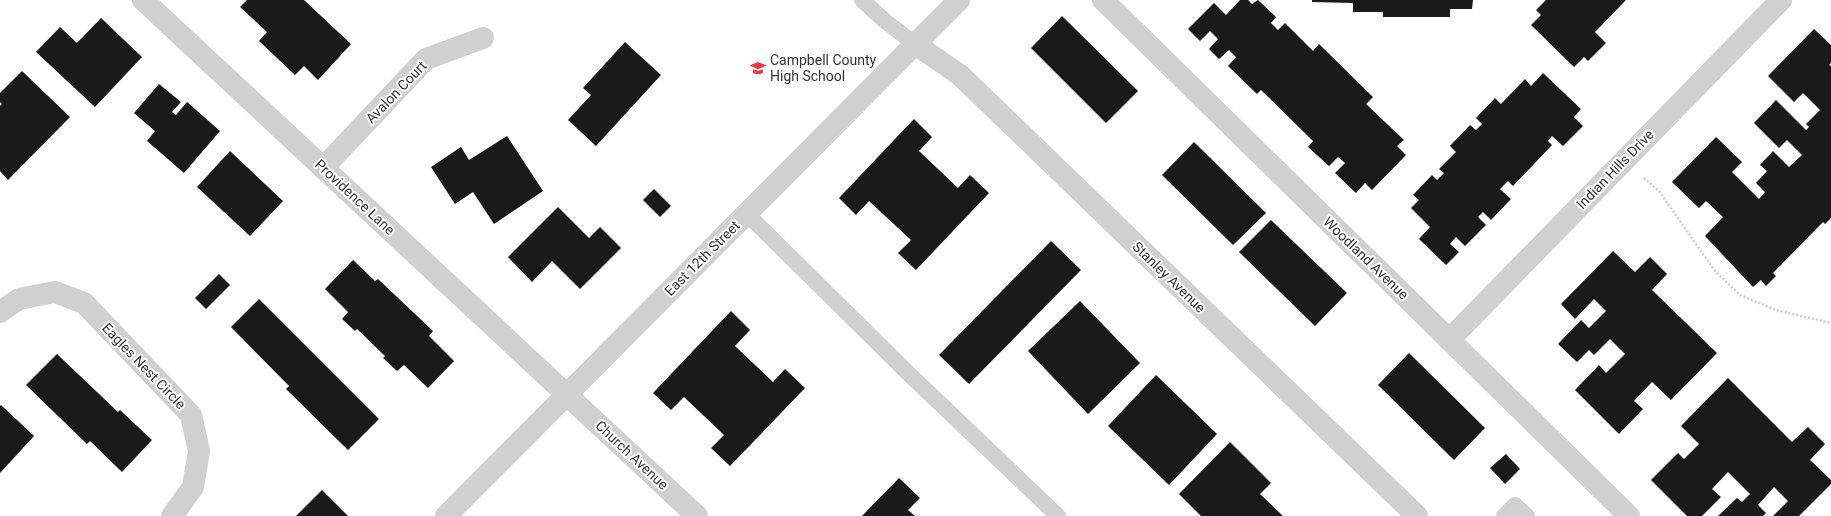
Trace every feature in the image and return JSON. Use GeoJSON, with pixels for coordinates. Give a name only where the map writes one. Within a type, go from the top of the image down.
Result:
{"type":"FeatureCollection","features":[{"type":"Feature","properties":{"kind":"street","name":"Providence Lane"},"geometry":{"type":"LineString","coordinates":[[143,0],[568,394]]}},
{"type":"Feature","properties":{"kind":"street","name":"East 12th Street"},"geometry":{"type":"LineString","coordinates":[[446,516],[959,0]]}},
{"type":"Feature","properties":{"kind":"street","name":"Woodland Avenue"},"geometry":{"type":"LineString","coordinates":[[1103,0],[1629,516]]}},
{"type":"Feature","properties":{"kind":"street","name":"Indian Hills Drive"},"geometry":{"type":"LineString","coordinates":[[1449,340],[1624,159],[1781,0]]}},
{"type":"Feature","properties":{"kind":"street","name":"Avalon Court"},"geometry":{"type":"LineString","coordinates":[[323,168],[426,59],[483,38]]}},
{"type":"Feature","properties":{"kind":"street","name":"Stanley Avenue"},"geometry":{"type":"LineString","coordinates":[[916,44],[960,75],[1417,516]]}},
{"type":"Feature","properties":{"kind":"street","name":"Eagles Nest Circle"},"geometry":{"type":"LineString","coordinates":[[0,312],[19,298],[55,292],[84,303],[191,415],[199,452],[194,487],[172,516]]}},
{"type":"Feature","properties":{"kind":"street","name":"Church Avenue"},"geometry":{"type":"LineString","coordinates":[[568,394],[697,516]]}},
{"type":"Feature","properties":{"kind":"lane"},"geometry":{"type":"LineString","coordinates":[[862,0],[885,21],[916,44]]}},
{"type":"Feature","properties":{"kind":"lane"},"geometry":{"type":"LineString","coordinates":[[747,214],[908,373],[1058,516]]}},
{"type":"Feature","properties":{"kind":"lane"},"geometry":{"type":"LineString","coordinates":[[1504,516],[1515,505],[1527,516]]}},
{"type":"Feature","properties":{"kind":"path"},"geometry":{"type":"LineString","coordinates":[[1624,159],[1658,190],[1715,272],[1740,294],[1776,310],[1831,323]]}},
{"type":"Feature","properties":{"kind":"building"},"geometry":{"type":"Polygon","coordinates":[[[247,0],[304,0],[351,44],[318,80],[304,66],[295,75],[259,41],[267,32],[240,7],[247,0]]]}},
{"type":"Feature","properties":{"kind":"building"},"geometry":{"type":"Polygon","coordinates":[[[1240,0],[1248,0],[1252,4],[1258,0],[1276,17],[1271,23],[1278,30],[1285,23],[1313,51],[1319,44],[1373,97],[1366,104],[1404,140],[1397,146],[1406,155],[1372,190],[1365,183],[1356,193],[1335,173],[1345,163],[1338,157],[1329,166],[1308,147],[1313,141],[1261,90],[1257,94],[1228,66],[1236,57],[1229,50],[1219,59],[1209,49],[1218,39],[1210,31],[1200,41],[1188,29],[1214,3],[1226,15],[1240,0]]]}},
{"type":"Feature","properties":{"kind":"building"},"geometry":{"type":"Polygon","coordinates":[[[1312,0],[1473,0],[1472,9],[1450,9],[1450,17],[1383,17],[1383,12],[1353,12],[1353,3],[1312,2],[1312,0]]]}},
{"type":"Feature","properties":{"kind":"building"},"geometry":{"type":"Polygon","coordinates":[[[1546,0],[1626,0],[1595,32],[1606,43],[1588,61],[1584,57],[1574,67],[1531,25],[1541,15],[1536,10],[1546,0]]]}},
{"type":"Feature","properties":{"kind":"building"},"geometry":{"type":"Polygon","coordinates":[[[1062,16],[1138,91],[1106,123],[1031,48],[1062,16]]]}},
{"type":"Feature","properties":{"kind":"building"},"geometry":{"type":"Polygon","coordinates":[[[101,18],[142,57],[95,107],[36,52],[60,27],[77,43],[101,18]]]}},
{"type":"Feature","properties":{"kind":"building"},"geometry":{"type":"Polygon","coordinates":[[[1814,29],[1831,45],[1831,63],[1829,65],[1831,66],[1831,218],[1825,224],[1823,222],[1773,273],[1776,276],[1766,286],[1761,280],[1753,287],[1705,236],[1723,217],[1706,201],[1699,208],[1672,182],[1716,137],[1742,162],[1732,172],[1759,199],[1765,192],[1756,183],[1767,171],[1760,165],[1773,151],[1789,167],[1802,155],[1787,140],[1779,148],[1754,123],[1776,100],[1806,130],[1809,127],[1806,124],[1820,110],[1803,93],[1794,102],[1768,76],[1814,29]]]}},
{"type":"Feature","properties":{"kind":"building"},"geometry":{"type":"Polygon","coordinates":[[[625,42],[661,75],[596,146],[568,120],[591,95],[583,88],[625,42]]]}},
{"type":"Feature","properties":{"kind":"building"},"geometry":{"type":"Polygon","coordinates":[[[22,71],[70,117],[8,180],[0,171],[0,106],[2,104],[0,102],[0,93],[22,71]]]}},
{"type":"Feature","properties":{"kind":"building"},"geometry":{"type":"Polygon","coordinates":[[[1543,73],[1581,109],[1574,117],[1583,126],[1563,146],[1552,136],[1548,141],[1552,145],[1513,186],[1508,181],[1500,189],[1511,199],[1491,220],[1483,212],[1478,217],[1486,225],[1465,246],[1456,237],[1450,244],[1459,252],[1446,265],[1419,239],[1430,227],[1411,208],[1419,200],[1413,195],[1432,175],[1437,180],[1444,173],[1439,169],[1456,152],[1450,146],[1470,125],[1476,130],[1482,124],[1476,118],[1495,98],[1501,104],[1525,79],[1531,86],[1543,73]]]}},
{"type":"Feature","properties":{"kind":"building"},"geometry":{"type":"Polygon","coordinates":[[[159,84],[181,102],[172,112],[176,115],[187,102],[220,131],[184,173],[147,141],[155,131],[134,113],[159,84]]]}},
{"type":"Feature","properties":{"kind":"building"},"geometry":{"type":"Polygon","coordinates":[[[914,119],[932,137],[919,151],[958,188],[970,175],[989,193],[916,270],[898,253],[911,240],[869,201],[856,215],[839,198],[914,119]]]}},
{"type":"Feature","properties":{"kind":"building"},"geometry":{"type":"Polygon","coordinates":[[[507,136],[543,191],[494,224],[473,192],[455,204],[431,167],[461,147],[469,160],[507,136]]]}},
{"type":"Feature","properties":{"kind":"building"},"geometry":{"type":"Polygon","coordinates":[[[1194,142],[1266,213],[1233,245],[1162,175],[1194,142]]]}},
{"type":"Feature","properties":{"kind":"building"},"geometry":{"type":"Polygon","coordinates":[[[230,151],[283,201],[250,236],[197,187],[230,151]]]}},
{"type":"Feature","properties":{"kind":"building"},"geometry":{"type":"Polygon","coordinates":[[[654,189],[671,206],[660,217],[643,200],[654,189]]]}},
{"type":"Feature","properties":{"kind":"building"},"geometry":{"type":"Polygon","coordinates":[[[558,207],[589,238],[600,227],[621,248],[580,289],[552,261],[532,282],[508,257],[558,207]]]}},
{"type":"Feature","properties":{"kind":"building"},"geometry":{"type":"Polygon","coordinates":[[[1271,220],[1347,293],[1315,326],[1239,252],[1271,220]]]}},
{"type":"Feature","properties":{"kind":"building"},"geometry":{"type":"Polygon","coordinates":[[[1051,241],[1081,270],[969,384],[939,355],[1051,241]]]}},
{"type":"Feature","properties":{"kind":"building"},"geometry":{"type":"Polygon","coordinates":[[[1613,251],[1635,272],[1650,257],[1667,274],[1652,290],[1717,353],[1671,400],[1652,382],[1634,401],[1643,409],[1619,434],[1575,390],[1599,365],[1606,373],[1625,354],[1610,339],[1594,355],[1589,350],[1577,362],[1558,344],[1581,320],[1589,328],[1606,311],[1594,299],[1575,319],[1561,304],[1613,251]]]}},
{"type":"Feature","properties":{"kind":"building"},"geometry":{"type":"Polygon","coordinates":[[[353,260],[375,281],[378,279],[433,331],[429,336],[454,361],[428,388],[404,365],[397,371],[383,358],[385,356],[357,329],[355,331],[342,319],[348,312],[325,289],[353,260]]]}},
{"type":"Feature","properties":{"kind":"building"},"geometry":{"type":"Polygon","coordinates":[[[219,274],[230,285],[206,309],[195,298],[219,274]]]}},
{"type":"Feature","properties":{"kind":"building"},"geometry":{"type":"Polygon","coordinates":[[[259,299],[379,419],[348,450],[286,389],[289,386],[231,327],[259,299]]]}},
{"type":"Feature","properties":{"kind":"building"},"geometry":{"type":"Polygon","coordinates":[[[1080,301],[1140,363],[1088,414],[1028,351],[1080,301]]]}},
{"type":"Feature","properties":{"kind":"building"},"geometry":{"type":"Polygon","coordinates":[[[731,311],[750,330],[735,346],[773,382],[785,369],[805,388],[730,466],[711,448],[724,435],[684,397],[671,410],[653,393],[731,311]]]}},
{"type":"Feature","properties":{"kind":"building"},"geometry":{"type":"Polygon","coordinates":[[[1409,353],[1485,428],[1454,460],[1378,385],[1409,353]]]}},
{"type":"Feature","properties":{"kind":"building"},"geometry":{"type":"Polygon","coordinates":[[[57,354],[118,412],[120,410],[152,440],[122,472],[90,441],[87,444],[26,385],[57,354]]]}},
{"type":"Feature","properties":{"kind":"building"},"geometry":{"type":"Polygon","coordinates":[[[1156,375],[1217,434],[1169,485],[1108,426],[1156,375]]]}},
{"type":"Feature","properties":{"kind":"building"},"geometry":{"type":"Polygon","coordinates":[[[1728,378],[1792,442],[1808,427],[1825,444],[1810,460],[1831,480],[1831,484],[1799,516],[1773,516],[1788,501],[1774,487],[1758,505],[1766,513],[1763,516],[1718,516],[1737,498],[1742,502],[1750,494],[1728,472],[1712,489],[1721,497],[1702,516],[1687,516],[1651,480],[1678,453],[1684,459],[1699,444],[1681,426],[1728,378]]]}},
{"type":"Feature","properties":{"kind":"building"},"geometry":{"type":"Polygon","coordinates":[[[1,405],[34,436],[0,473],[0,406],[1,405]]]}},
{"type":"Feature","properties":{"kind":"building"},"geometry":{"type":"Polygon","coordinates":[[[1230,442],[1271,483],[1260,494],[1283,516],[1201,516],[1179,494],[1230,442]]]}},
{"type":"Feature","properties":{"kind":"building"},"geometry":{"type":"Polygon","coordinates":[[[1506,454],[1520,469],[1505,484],[1490,468],[1506,454]]]}},
{"type":"Feature","properties":{"kind":"building"},"geometry":{"type":"Polygon","coordinates":[[[899,478],[920,498],[908,510],[915,516],[862,516],[899,478]]]}},
{"type":"Feature","properties":{"kind":"building"},"geometry":{"type":"Polygon","coordinates":[[[322,490],[348,516],[296,516],[322,490]]]}},
{"type":"Feature","properties":{"kind":"place","name":"Campbell County High School"},"geometry":{"type":"Point","coordinates":[758,68]}}]}
